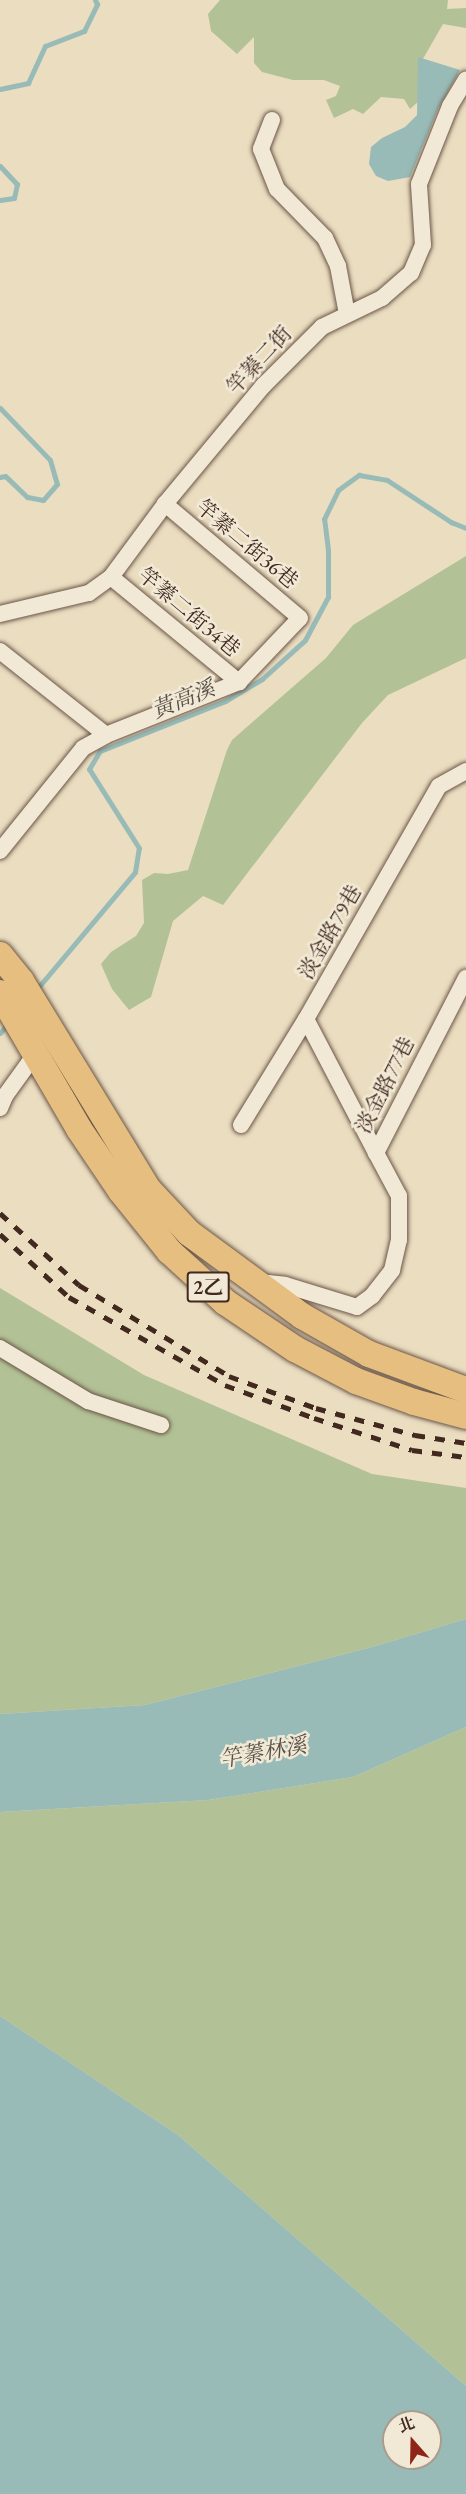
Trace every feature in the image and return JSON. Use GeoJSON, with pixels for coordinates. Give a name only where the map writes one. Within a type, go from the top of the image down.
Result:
{"type":"FeatureCollection","features":[{"type":"Feature","properties":{"kind":"main road","name":"2乙"},"geometry":{"type":"LineString","coordinates":[[0,955],[7,990],[36,1053],[79,1129],[121,1191],[169,1251],[225,1302],[295,1349],[356,1381],[414,1402],[466,1416]]}},
{"type":"Feature","properties":{"kind":"main road","name":"2乙"},"geometry":{"type":"LineString","coordinates":[[7,990],[64,1052],[148,1189],[189,1233],[251,1281],[302,1316],[369,1354],[466,1390]]}},
{"type":"Feature","properties":{"kind":"street","name":"竿蓁二街"},"geometry":{"type":"LineString","coordinates":[[0,614],[89,593],[111,577],[165,504],[263,386],[322,327],[382,298],[411,273],[423,244],[419,184],[450,106],[466,79]]}},
{"type":"Feature","properties":{"kind":"street"},"geometry":{"type":"LineString","coordinates":[[272,120],[261,149],[277,189],[325,238],[338,266],[347,314]]}},
{"type":"Feature","properties":{"kind":"street","name":"竿蓁二街36巷"},"geometry":{"type":"LineString","coordinates":[[165,504],[300,618],[238,682]]}},
{"type":"Feature","properties":{"kind":"street","name":"竿蓁二街34巷"},"geometry":{"type":"LineString","coordinates":[[111,577],[238,682]]}},
{"type":"Feature","properties":{"kind":"street"},"geometry":{"type":"LineString","coordinates":[[0,651],[106,735]]}},
{"type":"Feature","properties":{"kind":"street"},"geometry":{"type":"LineString","coordinates":[[0,851],[84,748],[106,735],[238,682]]}},
{"type":"Feature","properties":{"kind":"street","name":"淡金路79巷"},"geometry":{"type":"LineString","coordinates":[[241,1125],[306,1019],[439,786],[466,771]]}},
{"type":"Feature","properties":{"kind":"street","name":"淡金路77巷"},"geometry":{"type":"LineString","coordinates":[[251,1281],[285,1285],[357,1307],[372,1296],[392,1270],[399,1240],[399,1196],[376,1153],[466,978]]}},
{"type":"Feature","properties":{"kind":"street"},"geometry":{"type":"LineString","coordinates":[[306,1019],[376,1153]]}},
{"type":"Feature","properties":{"kind":"street"},"geometry":{"type":"LineString","coordinates":[[0,1108],[5,1096],[36,1053]]}},
{"type":"Feature","properties":{"kind":"street"},"geometry":{"type":"LineString","coordinates":[[0,1348],[88,1401],[161,1425]]}},
{"type":"Feature","properties":{"kind":"green space"},"geometry":{"type":"Polygon","coordinates":[[[220,0],[448,0],[447,9],[466,8],[466,28],[443,24],[420,64],[419,101],[410,109],[404,99],[381,97],[363,114],[353,109],[334,118],[326,100],[336,96],[340,86],[324,80],[293,80],[262,72],[254,63],[254,37],[237,54],[211,31],[208,14],[220,0]]]}},
{"type":"Feature","properties":{"kind":"green space"},"geometry":{"type":"Polygon","coordinates":[[[466,556],[466,658],[388,695],[362,723],[223,905],[203,896],[173,921],[151,997],[129,1010],[112,989],[101,964],[111,952],[136,936],[144,923],[142,880],[154,873],[168,874],[188,870],[232,740],[326,658],[353,625],[466,556]]]}},
{"type":"Feature","properties":{"kind":"green space"},"geometry":{"type":"Polygon","coordinates":[[[0,1288],[144,1375],[372,1474],[466,1488],[466,1619],[372,1647],[145,1705],[0,1714],[0,1288]]]}},
{"type":"Feature","properties":{"kind":"green space"},"geometry":{"type":"Polygon","coordinates":[[[466,1727],[466,2386],[178,2135],[0,2016],[0,1812],[208,1800],[353,1777],[466,1727]]]}},
{"type":"Feature","properties":{"kind":"water"},"geometry":{"type":"Polygon","coordinates":[[[418,57],[460,70],[438,109],[410,177],[388,181],[376,176],[369,164],[371,147],[382,138],[405,127],[417,115],[418,57]]]}},
{"type":"Feature","properties":{"kind":"water","name":"竿蓁林溪"},"geometry":{"type":"Polygon","coordinates":[[[466,1619],[466,1727],[353,1777],[208,1800],[0,1812],[0,1714],[145,1705],[372,1647],[466,1619]]]}},
{"type":"Feature","properties":{"kind":"water"},"geometry":{"type":"Polygon","coordinates":[[[0,2016],[178,2135],[466,2386],[466,2494],[0,2494],[0,2016]]]}},
{"type":"Feature","properties":{"kind":"waterway"},"geometry":{"type":"LineString","coordinates":[[0,89],[28,83],[45,46],[84,31],[97,4],[95,0]]}},
{"type":"Feature","properties":{"kind":"waterway"},"geometry":{"type":"LineString","coordinates":[[0,166],[17,184],[14,198],[0,200]]}},
{"type":"Feature","properties":{"kind":"waterway"},"geometry":{"type":"LineString","coordinates":[[0,408],[50,460],[57,484],[43,500],[27,497],[5,476],[0,477]]}},
{"type":"Feature","properties":{"kind":"waterway","name":"黃高溪"},"geometry":{"type":"LineString","coordinates":[[36,990],[135,872],[139,848],[89,769],[100,751],[225,701],[262,679],[305,640],[328,597],[328,550],[324,519],[338,490],[359,475],[387,480],[451,522],[466,528]]}},
{"type":"Feature","properties":{"kind":"waterway","name":"黃高溪"},"geometry":{"type":"LineString","coordinates":[[0,1033],[9,1022]]}},
{"type":"Feature","properties":{"kind":"railway"},"geometry":{"type":"LineString","coordinates":[[0,1213],[79,1285],[229,1376],[316,1408],[415,1435],[466,1443]]}},
{"type":"Feature","properties":{"kind":"railway"},"geometry":{"type":"LineString","coordinates":[[0,1234],[69,1297],[225,1385],[314,1418],[412,1450],[466,1457]]}}]}
